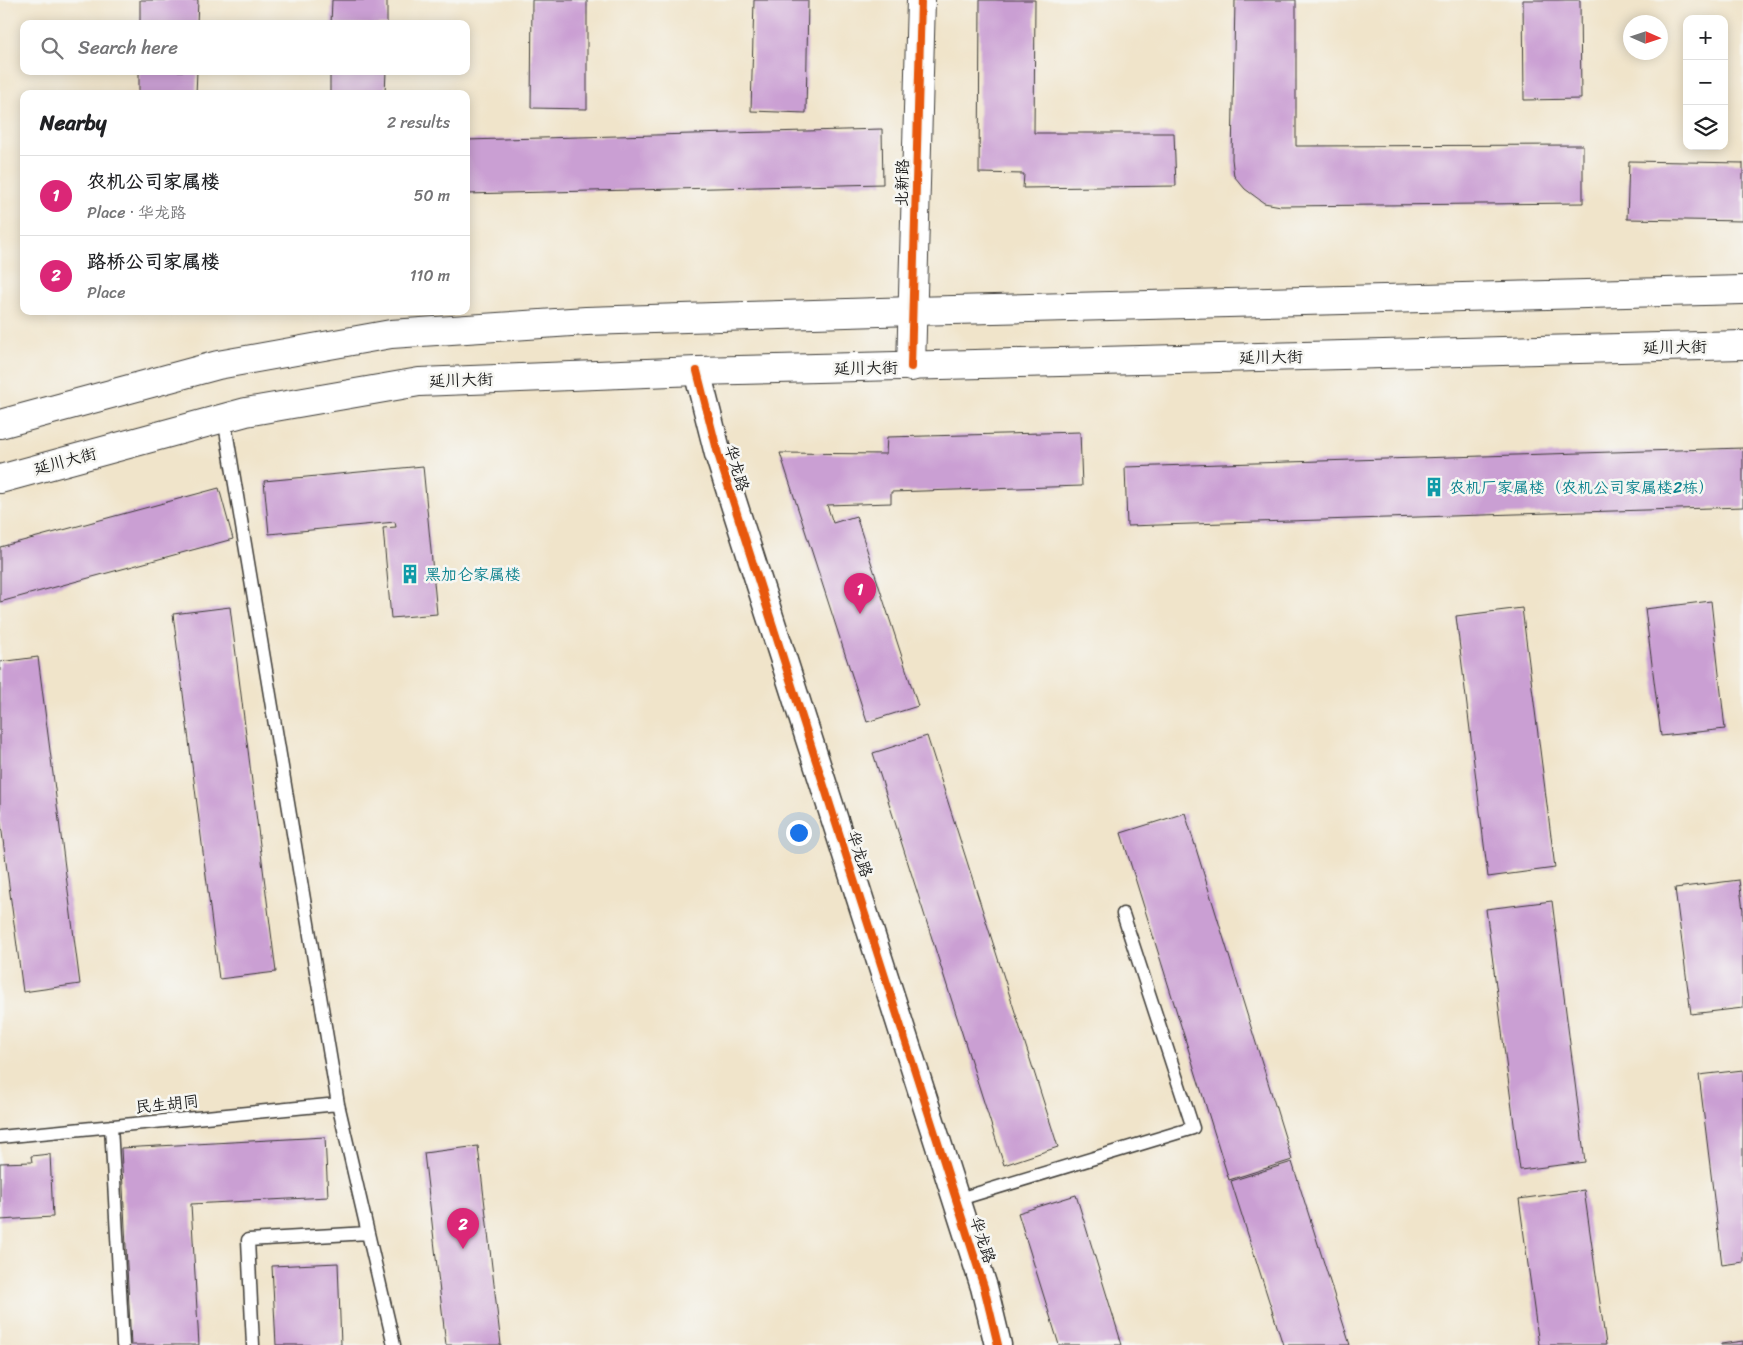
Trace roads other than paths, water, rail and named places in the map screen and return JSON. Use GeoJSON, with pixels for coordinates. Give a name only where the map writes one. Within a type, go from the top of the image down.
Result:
{"type":"FeatureCollection","features":[{"type":"Feature","properties":{"kind":"main road","name":"北新路"},"geometry":{"type":"LineString","coordinates":[[911,367],[921,0]]}},
{"type":"Feature","properties":{"kind":"main road"},"geometry":{"type":"LineString","coordinates":[[0,424],[218,364],[391,334],[586,321],[1743,290]]}},
{"type":"Feature","properties":{"kind":"main road","name":"延川大街"},"geometry":{"type":"LineString","coordinates":[[0,479],[246,412],[419,382],[698,371],[1743,346]]}},
{"type":"Feature","properties":{"kind":"street","name":"华龙路"},"geometry":{"type":"LineString","coordinates":[[698,371],[718,454],[984,1287],[998,1345]]}},
{"type":"Feature","properties":{"kind":"lane"},"geometry":{"type":"LineString","coordinates":[[224,418],[338,1104],[394,1345]]}},
{"type":"Feature","properties":{"kind":"lane"},"geometry":{"type":"LineString","coordinates":[[956,1200],[1193,1128],[1123,914]]}},
{"type":"Feature","properties":{"kind":"lane","name":"民生胡同"},"geometry":{"type":"LineString","coordinates":[[0,1138],[338,1104]]}},
{"type":"Feature","properties":{"kind":"lane"},"geometry":{"type":"LineString","coordinates":[[111,1126],[123,1345]]}},
{"type":"Feature","properties":{"kind":"lane"},"geometry":{"type":"LineString","coordinates":[[253,1345],[248,1240],[368,1233]]}},
{"type":"Feature","properties":{"kind":"place","name":"农机厂家属楼（农机公司家属楼2栋）"},"geometry":{"type":"Point","coordinates":[1434,487]}},
{"type":"Feature","properties":{"kind":"place","name":"黑加仑家属楼"},"geometry":{"type":"Point","coordinates":[410,574]}},
{"type":"Feature","properties":{"kind":"place","name":"农机公司家属楼"},"geometry":{"type":"Point","coordinates":[860,614]}},
{"type":"Feature","properties":{"kind":"place","name":"路桥公司家属楼"},"geometry":{"type":"Point","coordinates":[463,1249]}}]}
